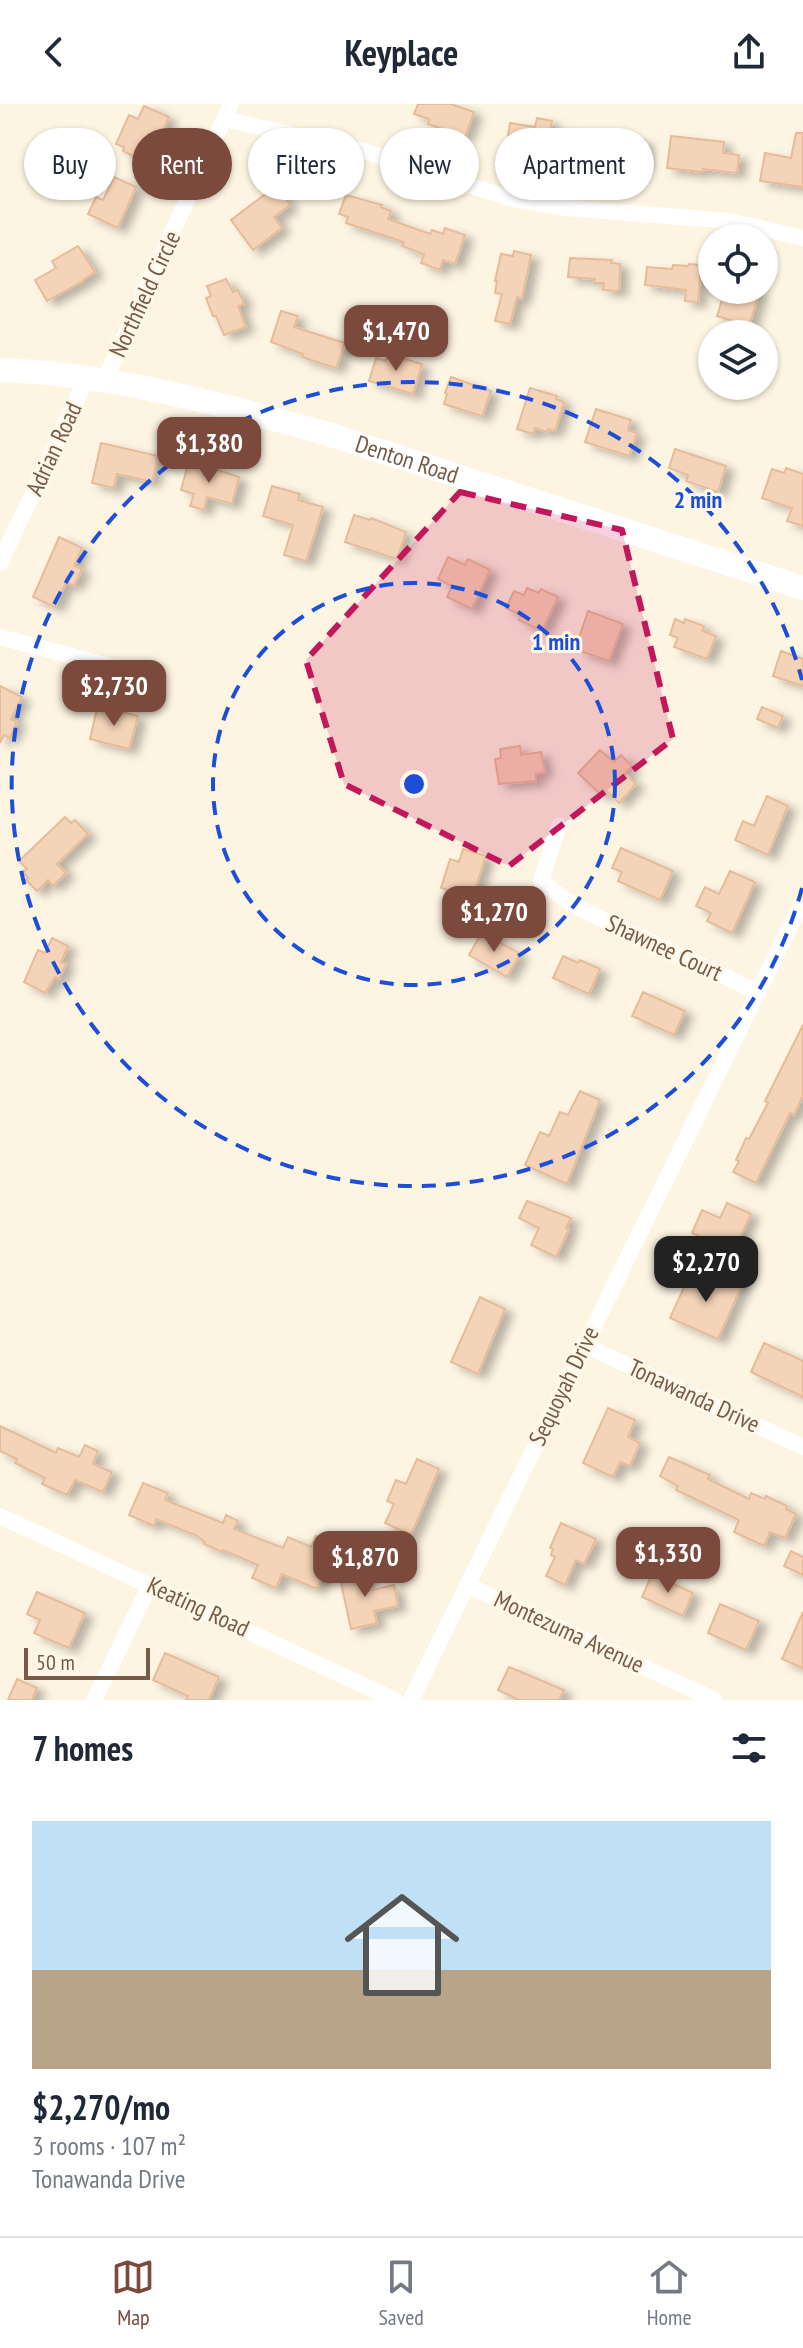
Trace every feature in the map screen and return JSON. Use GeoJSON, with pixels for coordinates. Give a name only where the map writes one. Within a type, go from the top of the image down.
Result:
{"type":"FeatureCollection","features":[{"type":"Feature","properties":{"kind":"street","name":"Northfield Circle"},"geometry":{"type":"LineString","coordinates":[[96,380],[228,111],[512,199],[565,208],[730,221],[803,238]]}},
{"type":"Feature","properties":{"kind":"street","name":"Denton Road"},"geometry":{"type":"LineString","coordinates":[[0,370],[96,380],[205,401],[328,434],[803,588]]}},
{"type":"Feature","properties":{"kind":"street","name":"Adrian Road"},"geometry":{"type":"LineString","coordinates":[[0,563],[96,380]]}},
{"type":"Feature","properties":{"kind":"street"},"geometry":{"type":"LineString","coordinates":[[0,637],[158,679]]}},
{"type":"Feature","properties":{"kind":"street","name":"Shawnee Court"},"geometry":{"type":"LineString","coordinates":[[559,825],[541,881],[572,905],[758,992]]}},
{"type":"Feature","properties":{"kind":"street","name":"Sequoyah Drive"},"geometry":{"type":"LineString","coordinates":[[411,1700],[803,900]]}},
{"type":"Feature","properties":{"kind":"street","name":"Tonawanda Drive"},"geometry":{"type":"LineString","coordinates":[[584,1345],[803,1447]]}},
{"type":"Feature","properties":{"kind":"street","name":"Keating Road"},"geometry":{"type":"LineString","coordinates":[[0,1516],[395,1700]]}},
{"type":"Feature","properties":{"kind":"street"},"geometry":{"type":"LineString","coordinates":[[94,1700],[150,1585]]}},
{"type":"Feature","properties":{"kind":"street","name":"Montezuma Avenue"},"geometry":{"type":"LineString","coordinates":[[467,1585],[715,1700]]}},
{"type":"Feature","properties":{"kind":"highlighted area"},"geometry":{"type":"Polygon","coordinates":[[[460,492],[622,530],[673,739],[509,866],[344,784],[306,660],[460,492]]]}},
{"type":"Feature","properties":{"kind":"building"},"geometry":{"type":"Polygon","coordinates":[[[418,104],[451,104],[474,112],[468,128],[439,128],[428,124],[429,119],[414,114],[418,104]]]}},
{"type":"Feature","properties":{"kind":"building"},"geometry":{"type":"Polygon","coordinates":[[[144,106],[169,117],[164,128],[132,128],[132,156],[116,144],[129,115],[138,119],[144,106]]]}},
{"type":"Feature","properties":{"kind":"building"},"geometry":{"type":"Polygon","coordinates":[[[537,118],[552,121],[550,128],[509,128],[510,123],[535,127],[537,118]]]}},
{"type":"Feature","properties":{"kind":"building"},"geometry":{"type":"Polygon","coordinates":[[[796,133],[803,133],[803,187],[760,181],[765,153],[791,158],[796,133]]]}},
{"type":"Feature","properties":{"kind":"building"},"geometry":{"type":"Polygon","coordinates":[[[671,136],[724,142],[723,153],[739,155],[737,173],[667,168],[671,136]]]}},
{"type":"Feature","properties":{"kind":"building"},"geometry":{"type":"Polygon","coordinates":[[[116,178],[132,185],[132,196],[118,228],[88,214],[95,200],[116,200],[116,178]]]}},
{"type":"Feature","properties":{"kind":"building"},"geometry":{"type":"Polygon","coordinates":[[[257,200],[286,200],[290,205],[274,217],[282,228],[253,250],[231,220],[257,200]]]}},
{"type":"Feature","properties":{"kind":"building"},"geometry":{"type":"Polygon","coordinates":[[[344,200],[364,200],[391,211],[388,219],[430,234],[432,230],[443,234],[445,228],[465,235],[455,264],[443,260],[440,270],[421,263],[424,254],[402,246],[404,242],[346,223],[348,217],[339,214],[344,200]]]}},
{"type":"Feature","properties":{"kind":"building"},"geometry":{"type":"Polygon","coordinates":[[[78,246],[95,272],[47,301],[35,280],[56,268],[52,261],[78,246]]]}},
{"type":"Feature","properties":{"kind":"building"},"geometry":{"type":"Polygon","coordinates":[[[514,251],[531,255],[522,299],[517,297],[510,324],[495,321],[502,294],[495,293],[495,281],[501,254],[513,256],[514,251]]]}},
{"type":"Feature","properties":{"kind":"building"},"geometry":{"type":"Polygon","coordinates":[[[570,258],[612,260],[611,263],[620,264],[619,291],[603,290],[604,283],[594,283],[595,279],[568,277],[570,258]]]}},
{"type":"Feature","properties":{"kind":"building"},"geometry":{"type":"Polygon","coordinates":[[[673,265],[698,265],[698,302],[685,301],[686,290],[645,285],[647,267],[672,269],[673,265]]]}},
{"type":"Feature","properties":{"kind":"building"},"geometry":{"type":"Polygon","coordinates":[[[226,279],[233,292],[238,290],[244,304],[238,306],[246,327],[224,335],[206,298],[211,296],[207,286],[226,279]]]}},
{"type":"Feature","properties":{"kind":"building"},"geometry":{"type":"Polygon","coordinates":[[[721,304],[756,304],[751,320],[730,320],[717,316],[721,304]]]}},
{"type":"Feature","properties":{"kind":"building"},"geometry":{"type":"Polygon","coordinates":[[[281,311],[298,316],[294,327],[345,343],[336,368],[302,357],[303,354],[271,342],[281,311]]]}},
{"type":"Feature","properties":{"kind":"building"},"geometry":{"type":"Polygon","coordinates":[[[388,354],[422,364],[413,394],[369,381],[376,358],[386,361],[388,354]]]}},
{"type":"Feature","properties":{"kind":"building"},"geometry":{"type":"Polygon","coordinates":[[[451,377],[491,391],[482,416],[444,404],[451,377]]]}},
{"type":"Feature","properties":{"kind":"building"},"geometry":{"type":"Polygon","coordinates":[[[530,388],[557,396],[556,399],[564,402],[555,431],[535,428],[533,434],[517,429],[530,388]]]}},
{"type":"Feature","properties":{"kind":"building"},"geometry":{"type":"Polygon","coordinates":[[[596,409],[631,420],[628,430],[637,433],[629,456],[585,442],[596,409]]]}},
{"type":"Feature","properties":{"kind":"building"},"geometry":{"type":"Polygon","coordinates":[[[101,443],[158,456],[152,482],[117,474],[114,488],[92,483],[101,443]]]}},
{"type":"Feature","properties":{"kind":"building"},"geometry":{"type":"Polygon","coordinates":[[[675,449],[726,466],[718,492],[686,481],[688,475],[669,468],[675,449]]]}},
{"type":"Feature","properties":{"kind":"building"},"geometry":{"type":"Polygon","coordinates":[[[188,464],[202,465],[239,477],[232,504],[207,497],[204,510],[190,506],[194,494],[181,490],[188,464]]]}},
{"type":"Feature","properties":{"kind":"building"},"geometry":{"type":"Polygon","coordinates":[[[786,468],[803,474],[803,526],[787,521],[792,508],[762,498],[772,469],[784,473],[786,468]]]}},
{"type":"Feature","properties":{"kind":"building"},"geometry":{"type":"Polygon","coordinates":[[[272,486],[300,494],[298,500],[323,507],[306,561],[284,555],[293,525],[263,516],[272,486]]]}},
{"type":"Feature","properties":{"kind":"building"},"geometry":{"type":"Polygon","coordinates":[[[354,515],[371,518],[406,532],[397,559],[345,542],[354,515]]]}},
{"type":"Feature","properties":{"kind":"building"},"geometry":{"type":"Polygon","coordinates":[[[59,537],[82,548],[74,566],[82,569],[74,586],[66,582],[55,607],[33,597],[59,537]]]}},
{"type":"Feature","properties":{"kind":"building"},"geometry":{"type":"Polygon","coordinates":[[[448,557],[465,565],[468,559],[490,570],[472,609],[447,597],[452,586],[438,579],[448,557]]]}},
{"type":"Feature","properties":{"kind":"building"},"geometry":{"type":"Polygon","coordinates":[[[527,588],[539,593],[541,589],[558,597],[542,631],[519,620],[521,615],[506,608],[514,591],[524,595],[527,588]]]}},
{"type":"Feature","properties":{"kind":"building"},"geometry":{"type":"Polygon","coordinates":[[[588,611],[623,624],[609,661],[580,651],[582,643],[578,641],[588,611]]]}},
{"type":"Feature","properties":{"kind":"building"},"geometry":{"type":"Polygon","coordinates":[[[675,619],[704,626],[702,631],[716,636],[707,659],[674,647],[678,638],[670,635],[675,619]]]}},
{"type":"Feature","properties":{"kind":"building"},"geometry":{"type":"Polygon","coordinates":[[[781,651],[803,659],[803,686],[773,676],[781,651]]]}},
{"type":"Feature","properties":{"kind":"building"},"geometry":{"type":"Polygon","coordinates":[[[0,686],[22,697],[11,719],[17,722],[10,738],[4,735],[0,743],[0,686]]]}},
{"type":"Feature","properties":{"kind":"building"},"geometry":{"type":"Polygon","coordinates":[[[762,707],[783,716],[778,728],[757,719],[762,707]]]}},
{"type":"Feature","properties":{"kind":"building"},"geometry":{"type":"Polygon","coordinates":[[[97,709],[138,716],[129,749],[90,739],[97,709]]]}},
{"type":"Feature","properties":{"kind":"building"},"geometry":{"type":"Polygon","coordinates":[[[520,746],[521,755],[541,752],[545,772],[536,774],[536,781],[499,784],[495,759],[501,758],[500,749],[520,746]]]}},
{"type":"Feature","properties":{"kind":"building"},"geometry":{"type":"Polygon","coordinates":[[[600,750],[614,762],[621,755],[632,766],[625,774],[636,784],[619,803],[607,791],[602,796],[578,773],[600,750]]]}},
{"type":"Feature","properties":{"kind":"building"},"geometry":{"type":"Polygon","coordinates":[[[767,796],[788,806],[768,855],[735,840],[743,821],[754,826],[767,796]]]}},
{"type":"Feature","properties":{"kind":"building"},"geometry":{"type":"Polygon","coordinates":[[[65,817],[71,823],[75,820],[88,834],[57,864],[66,873],[53,886],[48,880],[37,891],[26,880],[28,878],[23,872],[27,869],[19,861],[65,817]]]}},
{"type":"Feature","properties":{"kind":"building"},"geometry":{"type":"Polygon","coordinates":[[[621,848],[673,871],[660,900],[618,881],[622,872],[612,868],[621,848]]]}},
{"type":"Feature","properties":{"kind":"building"},"geometry":{"type":"Polygon","coordinates":[[[463,849],[486,856],[472,899],[441,888],[450,859],[459,862],[463,849]]]}},
{"type":"Feature","properties":{"kind":"building"},"geometry":{"type":"Polygon","coordinates":[[[730,871],[755,882],[732,933],[707,921],[711,913],[696,906],[705,887],[719,894],[730,871]]]}},
{"type":"Feature","properties":{"kind":"building"},"geometry":{"type":"Polygon","coordinates":[[[482,932],[520,954],[507,977],[469,955],[482,932]]]}},
{"type":"Feature","properties":{"kind":"building"},"geometry":{"type":"Polygon","coordinates":[[[52,938],[68,946],[61,962],[66,964],[59,979],[55,977],[45,993],[24,982],[38,950],[45,953],[52,938]]]}},
{"type":"Feature","properties":{"kind":"building"},"geometry":{"type":"Polygon","coordinates":[[[563,956],[600,969],[589,994],[553,978],[563,956]]]}},
{"type":"Feature","properties":{"kind":"building"},"geometry":{"type":"Polygon","coordinates":[[[643,992],[685,1011],[674,1035],[632,1016],[643,992]]]}},
{"type":"Feature","properties":{"kind":"building"},"geometry":{"type":"Polygon","coordinates":[[[803,1025],[803,1095],[794,1115],[790,1113],[756,1183],[733,1172],[739,1161],[736,1160],[768,1103],[765,1101],[803,1025]]]}},
{"type":"Feature","properties":{"kind":"building"},"geometry":{"type":"Polygon","coordinates":[[[580,1091],[600,1100],[567,1184],[525,1165],[540,1132],[549,1136],[560,1112],[568,1115],[580,1091]]]}},
{"type":"Feature","properties":{"kind":"building"},"geometry":{"type":"Polygon","coordinates":[[[527,1201],[571,1218],[556,1257],[531,1245],[539,1228],[519,1218],[527,1201]]]}},
{"type":"Feature","properties":{"kind":"building"},"geometry":{"type":"Polygon","coordinates":[[[727,1203],[751,1214],[733,1252],[692,1233],[702,1210],[720,1218],[727,1203]]]}},
{"type":"Feature","properties":{"kind":"building"},"geometry":{"type":"Polygon","coordinates":[[[691,1272],[720,1285],[725,1275],[743,1283],[718,1339],[670,1318],[691,1272]]]}},
{"type":"Feature","properties":{"kind":"building"},"geometry":{"type":"Polygon","coordinates":[[[480,1297],[505,1309],[478,1374],[451,1362],[480,1297]]]}},
{"type":"Feature","properties":{"kind":"building"},"geometry":{"type":"Polygon","coordinates":[[[764,1343],[803,1361],[803,1397],[751,1372],[764,1343]]]}},
{"type":"Feature","properties":{"kind":"building"},"geometry":{"type":"Polygon","coordinates":[[[608,1408],[635,1420],[628,1437],[640,1443],[630,1466],[620,1462],[613,1477],[583,1463],[608,1408]]]}},
{"type":"Feature","properties":{"kind":"building"},"geometry":{"type":"Polygon","coordinates":[[[0,1426],[56,1453],[58,1448],[79,1457],[85,1445],[98,1451],[93,1464],[112,1472],[103,1492],[75,1480],[67,1495],[42,1484],[45,1478],[15,1463],[17,1459],[0,1451],[0,1426]]]}},
{"type":"Feature","properties":{"kind":"building"},"geometry":{"type":"Polygon","coordinates":[[[669,1457],[710,1475],[708,1479],[749,1499],[751,1493],[787,1506],[786,1509],[796,1514],[785,1538],[770,1532],[764,1546],[734,1532],[739,1520],[676,1490],[678,1486],[660,1476],[669,1457]]]}},
{"type":"Feature","properties":{"kind":"building"},"geometry":{"type":"Polygon","coordinates":[[[417,1459],[439,1469],[411,1535],[385,1523],[394,1504],[387,1501],[396,1480],[406,1484],[417,1459]]]}},
{"type":"Feature","properties":{"kind":"building"},"geometry":{"type":"Polygon","coordinates":[[[143,1483],[168,1493],[165,1500],[223,1523],[226,1515],[238,1521],[234,1529],[283,1548],[288,1537],[311,1547],[316,1536],[329,1541],[319,1565],[326,1568],[317,1589],[282,1574],[276,1588],[252,1578],[258,1565],[204,1544],[195,1535],[156,1519],[154,1526],[129,1515],[143,1483]]]}},
{"type":"Feature","properties":{"kind":"building"},"geometry":{"type":"Polygon","coordinates":[[[561,1523],[596,1539],[584,1564],[576,1560],[565,1585],[546,1576],[555,1557],[551,1555],[553,1549],[550,1548],[561,1523]]]}},
{"type":"Feature","properties":{"kind":"building"},"geometry":{"type":"Polygon","coordinates":[[[791,1551],[803,1557],[803,1575],[784,1566],[791,1551]]]}},
{"type":"Feature","properties":{"kind":"building"},"geometry":{"type":"Polygon","coordinates":[[[363,1568],[368,1591],[394,1585],[398,1606],[374,1611],[377,1623],[351,1629],[339,1574],[363,1568]]]}},
{"type":"Feature","properties":{"kind":"building"},"geometry":{"type":"Polygon","coordinates":[[[652,1574],[693,1593],[683,1616],[642,1597],[652,1574]]]}},
{"type":"Feature","properties":{"kind":"building"},"geometry":{"type":"Polygon","coordinates":[[[37,1592],[85,1613],[69,1648],[34,1633],[40,1620],[27,1614],[37,1592]]]}},
{"type":"Feature","properties":{"kind":"building"},"geometry":{"type":"Polygon","coordinates":[[[720,1604],[759,1621],[746,1650],[708,1633],[720,1604]]]}},
{"type":"Feature","properties":{"kind":"building"},"geometry":{"type":"Polygon","coordinates":[[[803,1612],[803,1668],[782,1659],[803,1612]]]}},
{"type":"Feature","properties":{"kind":"building"},"geometry":{"type":"Polygon","coordinates":[[[165,1653],[219,1677],[209,1700],[186,1700],[188,1696],[153,1680],[165,1653]]]}},
{"type":"Feature","properties":{"kind":"building"},"geometry":{"type":"Polygon","coordinates":[[[509,1667],[564,1690],[559,1700],[519,1700],[498,1690],[509,1667]]]}},
{"type":"Feature","properties":{"kind":"building"},"geometry":{"type":"Polygon","coordinates":[[[17,1679],[37,1688],[32,1700],[8,1700],[17,1679]]]}}]}
